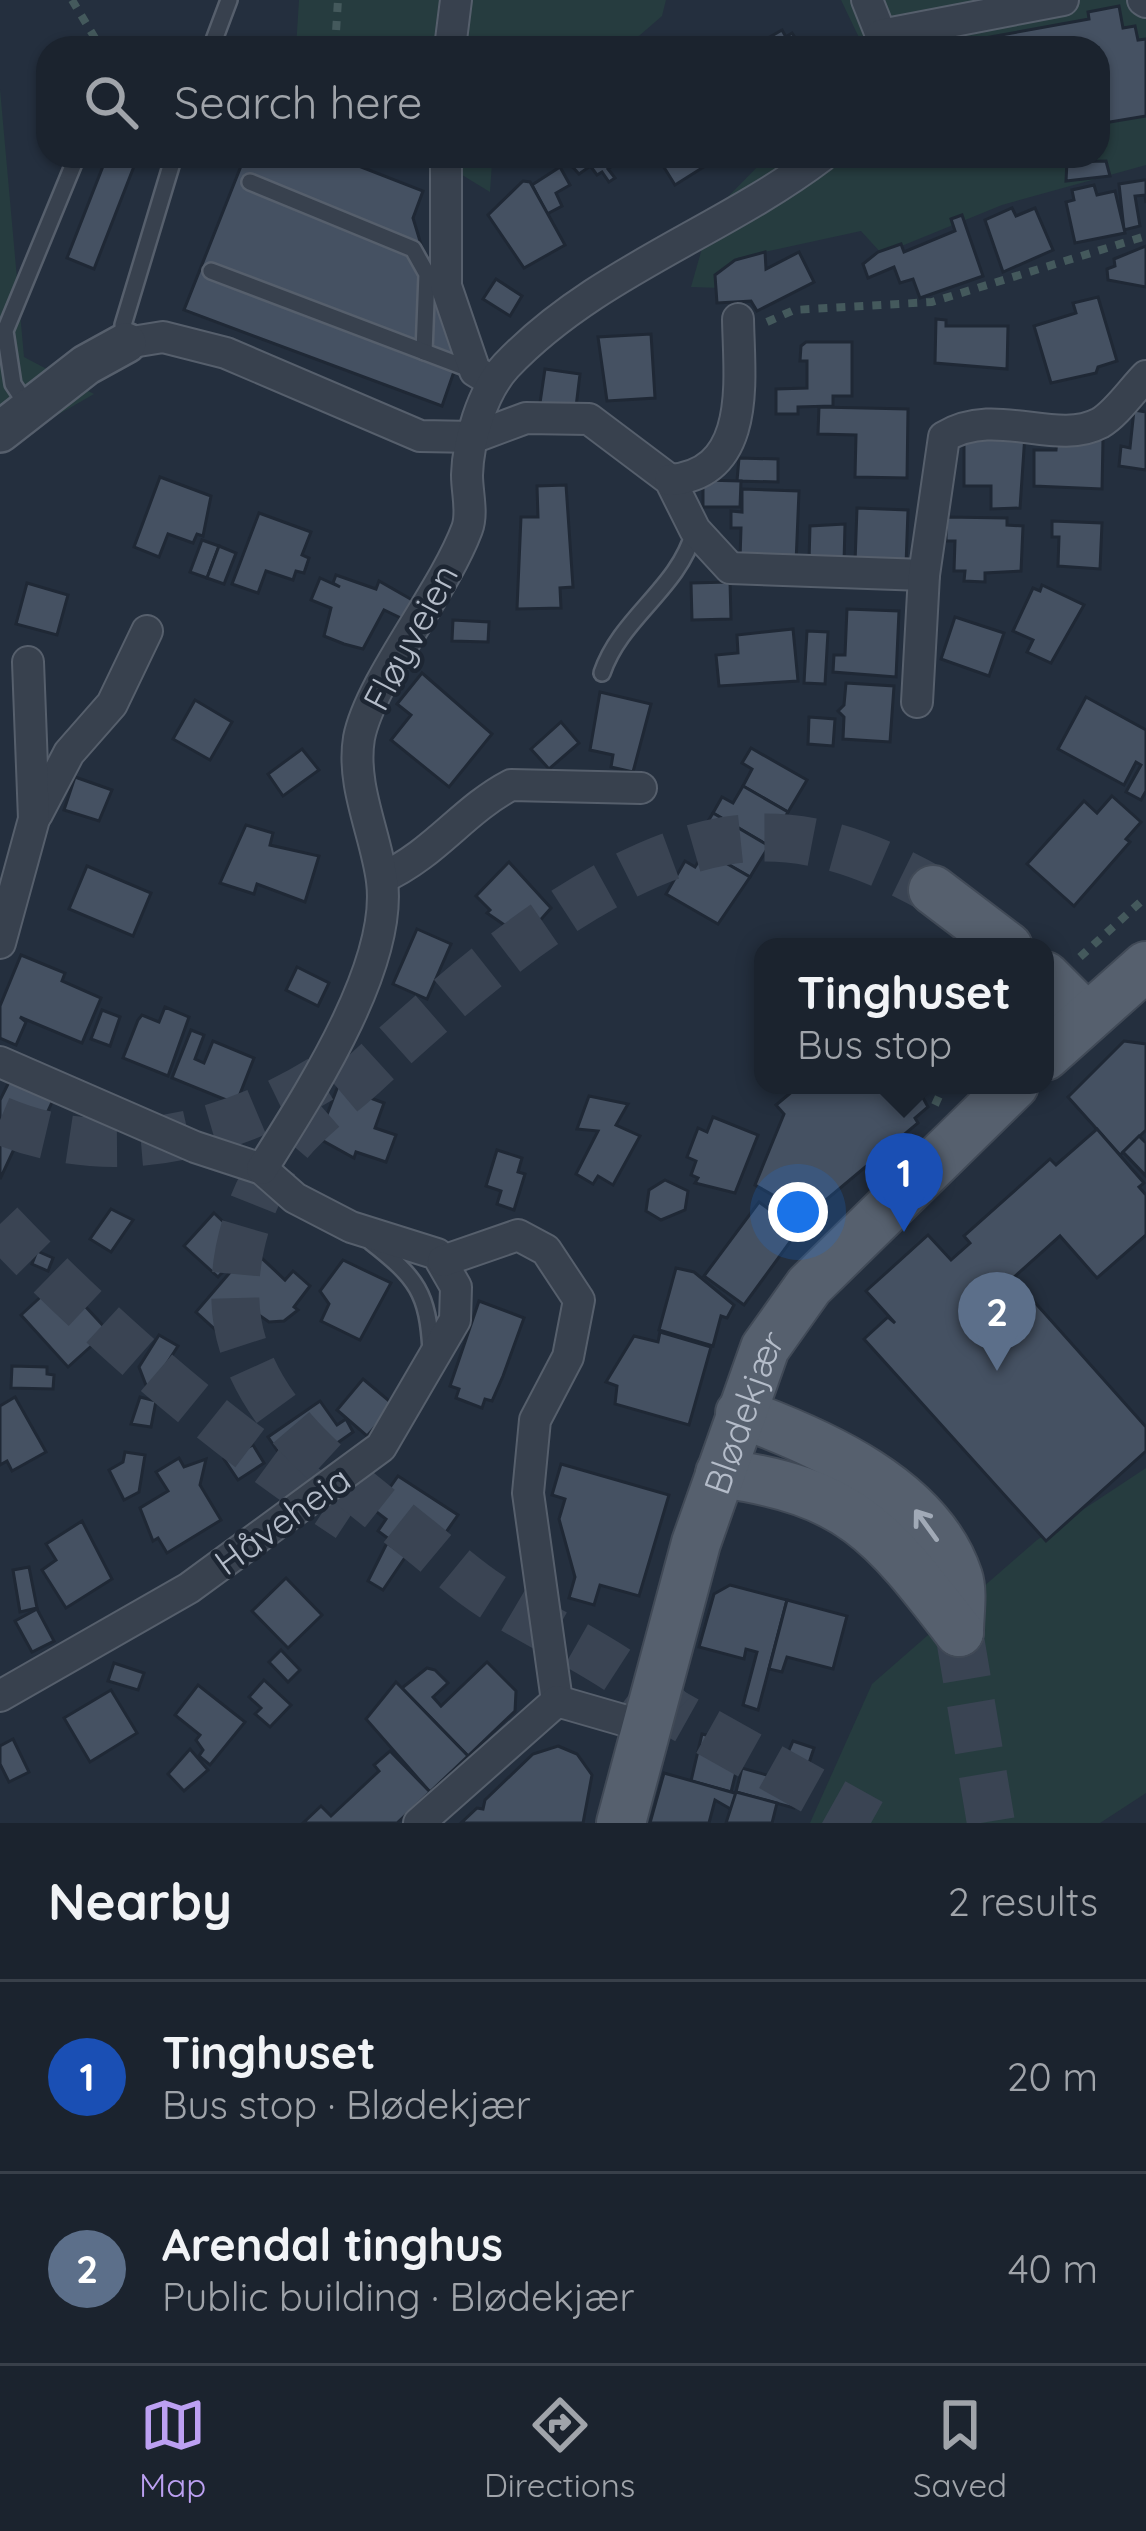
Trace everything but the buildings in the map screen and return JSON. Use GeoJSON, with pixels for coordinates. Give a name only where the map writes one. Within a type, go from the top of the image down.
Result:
{"type":"FeatureCollection","features":[{"type":"Feature","properties":{"kind":"main road"},"geometry":{"type":"LineString","coordinates":[[967,938],[932,890],[996,938]]}},
{"type":"Feature","properties":{"kind":"main road"},"geometry":{"type":"LineString","coordinates":[[1058,971],[1087,1018]]}},
{"type":"Feature","properties":{"kind":"main road","name":"Blødekjær"},"geometry":{"type":"LineString","coordinates":[[1054,1047],[1141,980]]}},
{"type":"Feature","properties":{"kind":"main road","name":"Blødekjær"},"geometry":{"type":"LineString","coordinates":[[621,1823],[719,1473],[765,1348],[809,1286],[1004,1094]]}},
{"type":"Feature","properties":{"kind":"main road"},"geometry":{"type":"LineString","coordinates":[[719,1473],[790,1484],[872,1527],[959,1632],[960,1580],[914,1508],[808,1441],[740,1413]]}},
{"type":"Feature","properties":{"kind":"street"},"geometry":{"type":"LineString","coordinates":[[452,36],[456,0]]}},
{"type":"Feature","properties":{"kind":"street"},"geometry":{"type":"LineString","coordinates":[[867,0],[878,36]]}},
{"type":"Feature","properties":{"kind":"street"},"geometry":{"type":"LineString","coordinates":[[906,36],[1064,0]]}},
{"type":"Feature","properties":{"kind":"street"},"geometry":{"type":"LineString","coordinates":[[445,168],[442,229],[446,286],[484,377]]}},
{"type":"Feature","properties":{"kind":"street","name":"Fløyveien"},"geometry":{"type":"LineString","coordinates":[[262,1168],[330,1058],[378,940],[382,878],[360,786],[359,740],[369,707],[427,613],[470,524],[467,470],[484,377],[553,324],[803,168]]}},
{"type":"Feature","properties":{"kind":"street"},"geometry":{"type":"LineString","coordinates":[[670,480],[704,470],[736,426],[741,400],[738,328]]}},
{"type":"Feature","properties":{"kind":"street"},"geometry":{"type":"LineString","coordinates":[[15,421],[86,365],[126,343],[163,337],[226,353],[420,436],[475,437],[526,418],[589,419],[670,480],[695,530],[730,568],[924,575]]}},
{"type":"Feature","properties":{"kind":"street"},"geometry":{"type":"LineString","coordinates":[[917,703],[924,575],[944,437],[964,424],[1083,429],[1103,421],[1146,376]]}},
{"type":"Feature","properties":{"kind":"street"},"geometry":{"type":"LineString","coordinates":[[0,943],[34,819],[69,753],[112,704],[147,631]]}},
{"type":"Feature","properties":{"kind":"street"},"geometry":{"type":"LineString","coordinates":[[28,662],[34,819]]}},
{"type":"Feature","properties":{"kind":"street"},"geometry":{"type":"LineString","coordinates":[[382,878],[430,854],[493,794],[511,784],[641,788]]}},
{"type":"Feature","properties":{"kind":"street"},"geometry":{"type":"LineString","coordinates":[[0,1062],[195,1147],[262,1168],[295,1198],[351,1227],[418,1246],[443,1261],[518,1234],[546,1250],[579,1300],[568,1357],[535,1420],[528,1493],[542,1574],[542,1625],[557,1701]]}},
{"type":"Feature","properties":{"kind":"street","name":"Håveheia"},"geometry":{"type":"LineString","coordinates":[[0,1696],[189,1588],[381,1448],[455,1320],[456,1287],[443,1261]]}},
{"type":"Feature","properties":{"kind":"street"},"geometry":{"type":"LineString","coordinates":[[557,1701],[647,1727]]}},
{"type":"Feature","properties":{"kind":"street"},"geometry":{"type":"LineString","coordinates":[[419,1823],[557,1701]]}},
{"type":"Feature","properties":{"kind":"lane"},"geometry":{"type":"LineString","coordinates":[[216,36],[229,0]]}},
{"type":"Feature","properties":{"kind":"lane"},"geometry":{"type":"LineString","coordinates":[[15,421],[5,331],[72,168]]}},
{"type":"Feature","properties":{"kind":"lane"},"geometry":{"type":"LineString","coordinates":[[126,343],[123,325],[169,168]]}},
{"type":"Feature","properties":{"kind":"lane"},"geometry":{"type":"LineString","coordinates":[[250,182],[413,249],[427,274],[424,352]]}},
{"type":"Feature","properties":{"kind":"lane"},"geometry":{"type":"LineString","coordinates":[[211,271],[484,377]]}},
{"type":"Feature","properties":{"kind":"lane"},"geometry":{"type":"LineString","coordinates":[[602,673],[632,620],[687,559],[695,530]]}},
{"type":"Feature","properties":{"kind":"lane"},"geometry":{"type":"LineString","coordinates":[[351,1227],[407,1270],[428,1306],[432,1360]]}},
{"type":"Feature","properties":{"kind":"path"},"geometry":{"type":"LineString","coordinates":[[72,0],[94,36]]}},
{"type":"Feature","properties":{"kind":"path"},"geometry":{"type":"LineString","coordinates":[[336,36],[338,0]]}},
{"type":"Feature","properties":{"kind":"path"},"geometry":{"type":"LineString","coordinates":[[738,328],[794,310],[932,302],[1146,236]]}},
{"type":"Feature","properties":{"kind":"path"},"geometry":{"type":"LineString","coordinates":[[1058,971],[1146,897]]}},
{"type":"Feature","properties":{"kind":"green space"},"geometry":{"type":"Polygon","coordinates":[[[299,0],[666,0],[662,16],[639,36],[297,36],[299,0]]]}},
{"type":"Feature","properties":{"kind":"green space"},"geometry":{"type":"Polygon","coordinates":[[[841,0],[1146,0],[1146,165],[1002,205],[882,254],[861,231],[737,258],[722,288],[691,287],[712,213],[756,168],[1110,168],[1110,36],[858,36],[841,0]]]}},
{"type":"Feature","properties":{"kind":"green space"},"geometry":{"type":"Polygon","coordinates":[[[0,89],[24,357],[94,394],[0,448],[0,89]]]}},
{"type":"Feature","properties":{"kind":"green space"},"geometry":{"type":"Polygon","coordinates":[[[451,168],[492,168],[490,192],[451,168]]]}},
{"type":"Feature","properties":{"kind":"green space"},"geometry":{"type":"Polygon","coordinates":[[[1146,1468],[1146,1793],[1100,1823],[810,1823],[872,1684],[1037,1540],[1146,1468]]]}},
{"type":"Feature","properties":{"kind":"tunnel"},"geometry":{"type":"LineString","coordinates":[[674,1714],[609,1665],[470,1582],[340,1476],[296,1433],[260,1384],[239,1332],[236,1280],[245,1228],[278,1157],[307,1124],[485,968],[579,902],[627,875],[676,854],[725,841],[781,838],[859,855],[933,890]]}},
{"type":"Feature","properties":{"kind":"tunnel"},"geometry":{"type":"LineString","coordinates":[[0,1120],[44,1135],[88,1142],[176,1137],[262,1110],[341,1066]]}},
{"type":"Feature","properties":{"kind":"tunnel"},"geometry":{"type":"LineString","coordinates":[[0,1224],[166,1381],[256,1453],[349,1518]]}},
{"type":"Feature","properties":{"kind":"tunnel"},"geometry":{"type":"LineString","coordinates":[[959,1632],[991,1823]]}},
{"type":"Feature","properties":{"kind":"tunnel"},"geometry":{"type":"LineString","coordinates":[[645,1697],[871,1823]]}},
{"type":"Feature","properties":{"kind":"place","name":"Tinghuset"},"geometry":{"type":"Point","coordinates":[904,1232]}},
{"type":"Feature","properties":{"kind":"place","name":"Arendal tinghus"},"geometry":{"type":"Point","coordinates":[997,1371]}}]}
